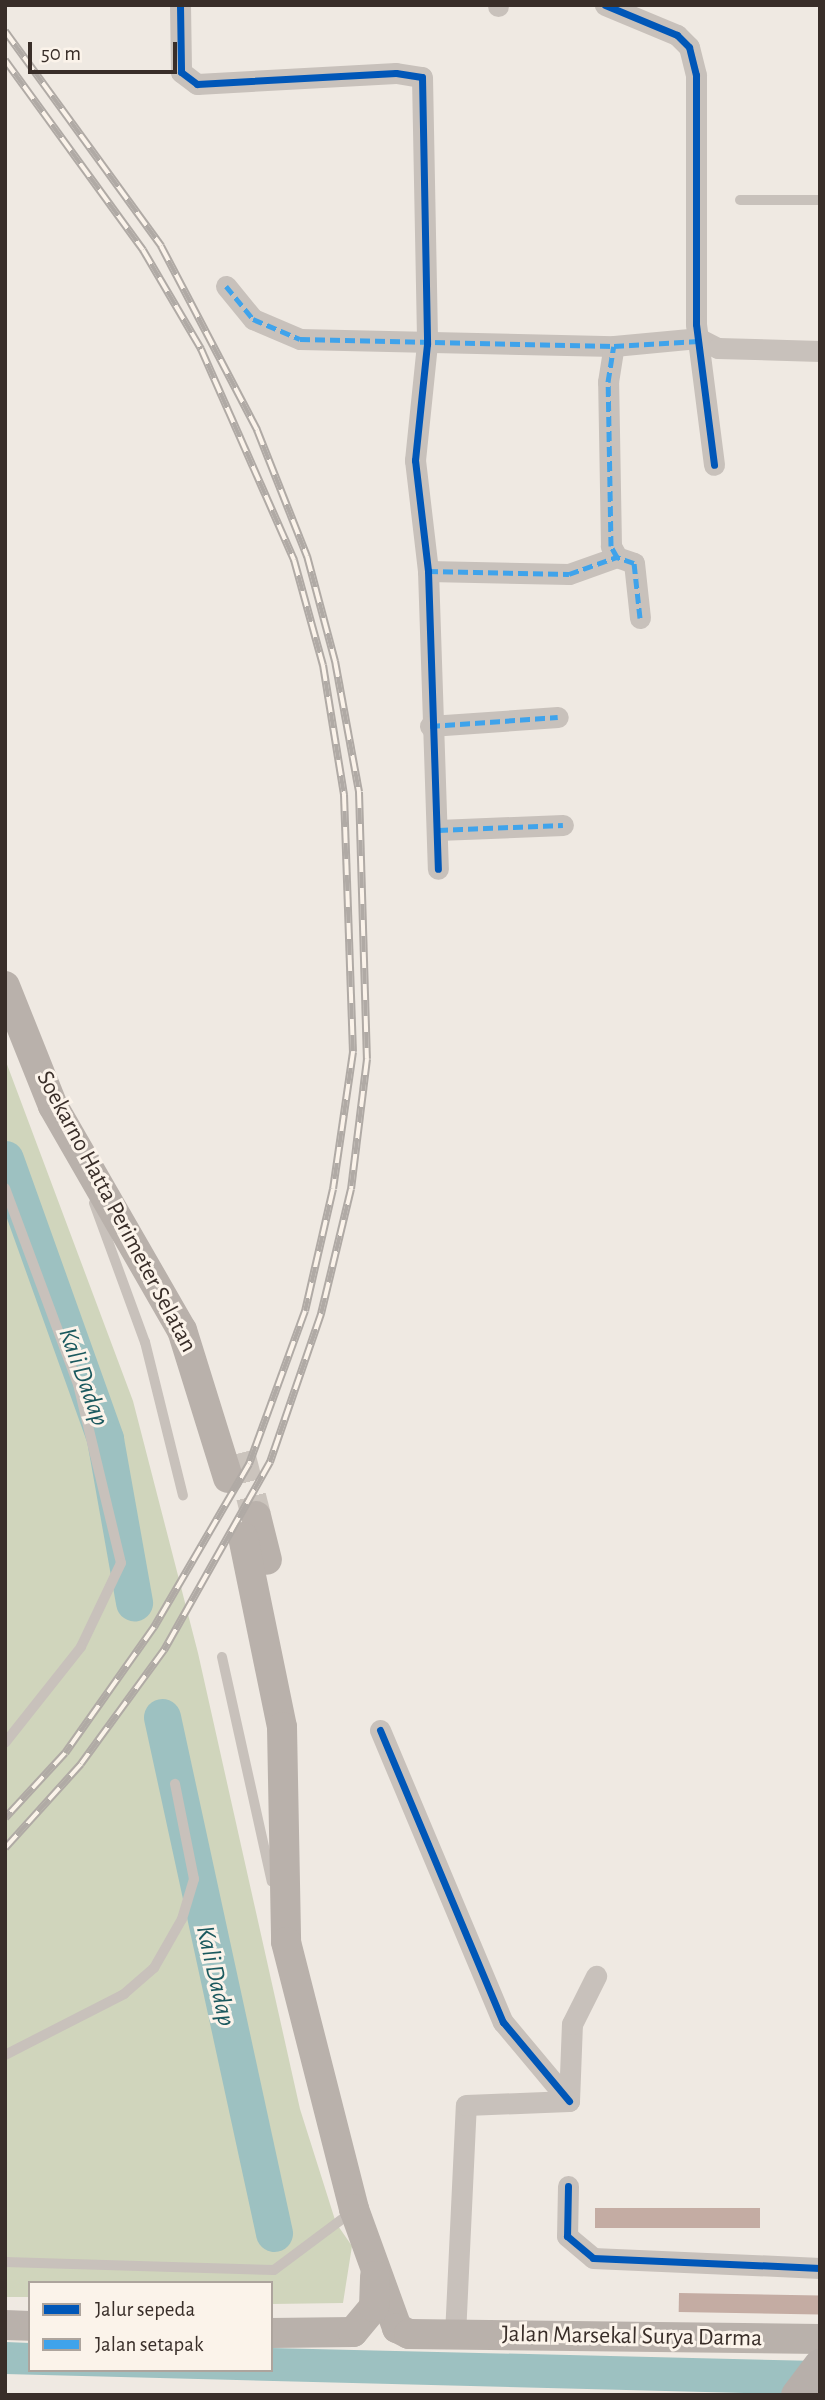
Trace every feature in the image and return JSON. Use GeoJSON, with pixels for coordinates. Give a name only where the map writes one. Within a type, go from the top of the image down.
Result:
{"type":"FeatureCollection","features":[{"type":"Feature","properties":{"kind":"main road","name":"Soekarno Hatta Perimeter Selatan"},"geometry":{"type":"LineString","coordinates":[[5,986],[53,1106],[182,1330],[234,1465],[216,1367],[168,1257],[22,1028]]}},
{"type":"Feature","properties":{"kind":"main road"},"geometry":{"type":"LineString","coordinates":[[299,1997],[300,1724],[249,1526],[282,1727],[286,1942],[299,1997],[355,2209],[397,2328],[449,2335]]}},
{"type":"Feature","properties":{"kind":"main road"},"geometry":{"type":"LineString","coordinates":[[273,2333],[352,2332],[374,2307],[369,2246]]}},
{"type":"Feature","properties":{"kind":"main road"},"geometry":{"type":"LineString","coordinates":[[5,2325],[28,2326]]}},
{"type":"Feature","properties":{"kind":"main road","name":"Jalan Marsekal Surya Darma"},"geometry":{"type":"LineString","coordinates":[[449,2335],[820,2339]]}},
{"type":"Feature","properties":{"kind":"main road"},"geometry":{"type":"LineString","coordinates":[[797,2395],[820,2365]]}},
{"type":"Feature","properties":{"kind":"street"},"geometry":{"type":"LineString","coordinates":[[180,5],[181,72],[197,84],[396,73],[422,78],[427,344],[415,460],[428,571],[430,726],[439,830],[439,869]]}},
{"type":"Feature","properties":{"kind":"street"},"geometry":{"type":"LineString","coordinates":[[605,5],[677,35],[689,47],[696,75],[698,338],[714,466]]}},
{"type":"Feature","properties":{"kind":"street"},"geometry":{"type":"LineString","coordinates":[[226,286],[253,319],[273,331],[300,339],[427,344],[614,346],[698,338],[718,348],[820,351]]}},
{"type":"Feature","properties":{"kind":"street"},"geometry":{"type":"LineString","coordinates":[[614,346],[608,382],[611,546],[617,557]]}},
{"type":"Feature","properties":{"kind":"street"},"geometry":{"type":"LineString","coordinates":[[428,571],[569,574],[617,557],[634,563],[640,618]]}},
{"type":"Feature","properties":{"kind":"street"},"geometry":{"type":"LineString","coordinates":[[430,726],[558,717]]}},
{"type":"Feature","properties":{"kind":"street"},"geometry":{"type":"LineString","coordinates":[[439,830],[562,825]]}},
{"type":"Feature","properties":{"kind":"street"},"geometry":{"type":"LineString","coordinates":[[380,1730],[503,2022],[569,2101]]}},
{"type":"Feature","properties":{"kind":"street"},"geometry":{"type":"LineString","coordinates":[[569,2101],[572,2024],[596,1976]]}},
{"type":"Feature","properties":{"kind":"street"},"geometry":{"type":"LineString","coordinates":[[449,2335],[466,2105],[569,2101]]}},
{"type":"Feature","properties":{"kind":"street"},"geometry":{"type":"LineString","coordinates":[[568,2186],[567,2236],[593,2258],[820,2267]]}},
{"type":"Feature","properties":{"kind":"lane"},"geometry":{"type":"LineString","coordinates":[[740,200],[820,200]]}},
{"type":"Feature","properties":{"kind":"lane"},"geometry":{"type":"LineString","coordinates":[[53,1106],[125,1282],[184,1495]]}},
{"type":"Feature","properties":{"kind":"lane"},"geometry":{"type":"LineString","coordinates":[[5,1188],[78,1384],[121,1563],[81,1647],[5,1743]]}},
{"type":"Feature","properties":{"kind":"lane"},"geometry":{"type":"LineString","coordinates":[[222,1657],[286,1942]]}},
{"type":"Feature","properties":{"kind":"lane"},"geometry":{"type":"LineString","coordinates":[[5,2055],[124,1994],[154,1968],[181,1919],[194,1879],[175,1784]]}},
{"type":"Feature","properties":{"kind":"lane"},"geometry":{"type":"LineString","coordinates":[[5,2262],[274,2270],[355,2209]]}},
{"type":"Feature","properties":{"kind":"green space"},"geometry":{"type":"Polygon","coordinates":[[[5,1059],[133,1401],[198,1653],[300,2109],[336,2223],[352,2246],[343,2303],[273,2304],[273,2281],[28,2281],[28,2297],[5,2297],[5,1059]]]}},
{"type":"Feature","properties":{"kind":"water"},"geometry":{"type":"Polygon","coordinates":[[[5,2342],[28,2343],[28,2372],[273,2372],[273,2348],[820,2361],[820,2395],[5,2374],[5,2342]]]}},
{"type":"Feature","properties":{"kind":"building"},"geometry":{"type":"Polygon","coordinates":[[[595,2208],[760,2208],[760,2228],[595,2228],[595,2208]]]}},
{"type":"Feature","properties":{"kind":"building"},"geometry":{"type":"Polygon","coordinates":[[[679,2293],[820,2295],[820,2314],[679,2312],[679,2293]]]}},
{"type":"Feature","properties":{"kind":"waterway","name":"Kali Dadap"},"geometry":{"type":"LineString","coordinates":[[5,1159],[105,1439],[134,1602]]}},
{"type":"Feature","properties":{"kind":"waterway","name":"Kali Dadap"},"geometry":{"type":"LineString","coordinates":[[162,1717],[274,2233]]}},
{"type":"Feature","properties":{"kind":"tunnel"},"geometry":{"type":"LineString","coordinates":[[240,1453],[256,1516]]}},
{"type":"Feature","properties":{"kind":"railway"},"geometry":{"type":"LineString","coordinates":[[5,31],[161,246],[257,430],[307,556],[335,661],[359,792],[367,1059],[351,1189],[321,1314],[270,1462],[164,1650],[81,1764],[5,1848]]}},
{"type":"Feature","properties":{"kind":"railway"},"geometry":{"type":"LineString","coordinates":[[5,60],[143,250],[201,349],[294,560],[323,665],[344,795],[353,1052],[333,1189],[305,1311],[249,1464],[154,1627],[65,1753],[5,1818]]}},
{"type":"Feature","properties":{"kind":"marked path"},"geometry":{"type":"LineString","coordinates":[[226,286],[253,319],[300,339],[614,346]]}},
{"type":"Feature","properties":{"kind":"marked path"},"geometry":{"type":"LineString","coordinates":[[640,618],[634,563],[617,557],[611,546],[608,382],[614,346],[699,341]]}},
{"type":"Feature","properties":{"kind":"marked path"},"geometry":{"type":"LineString","coordinates":[[428,571],[569,574],[617,557]]}},
{"type":"Feature","properties":{"kind":"marked path"},"geometry":{"type":"LineString","coordinates":[[430,726],[558,717]]}},
{"type":"Feature","properties":{"kind":"marked path"},"geometry":{"type":"LineString","coordinates":[[438,830],[563,825]]}},
{"type":"Feature","properties":{"kind":"cycle path"},"geometry":{"type":"LineString","coordinates":[[180,5],[181,72],[197,84],[396,73],[422,77],[427,344],[415,460],[428,571],[438,869]]}},
{"type":"Feature","properties":{"kind":"cycle path"},"geometry":{"type":"LineString","coordinates":[[605,5],[677,35],[689,47],[696,75],[696,324],[714,465]]}},
{"type":"Feature","properties":{"kind":"cycle path"},"geometry":{"type":"LineString","coordinates":[[380,1730],[503,2022],[569,2101]]}},
{"type":"Feature","properties":{"kind":"cycle path"},"geometry":{"type":"LineString","coordinates":[[568,2186],[567,2236],[593,2258],[820,2268]]}}]}
